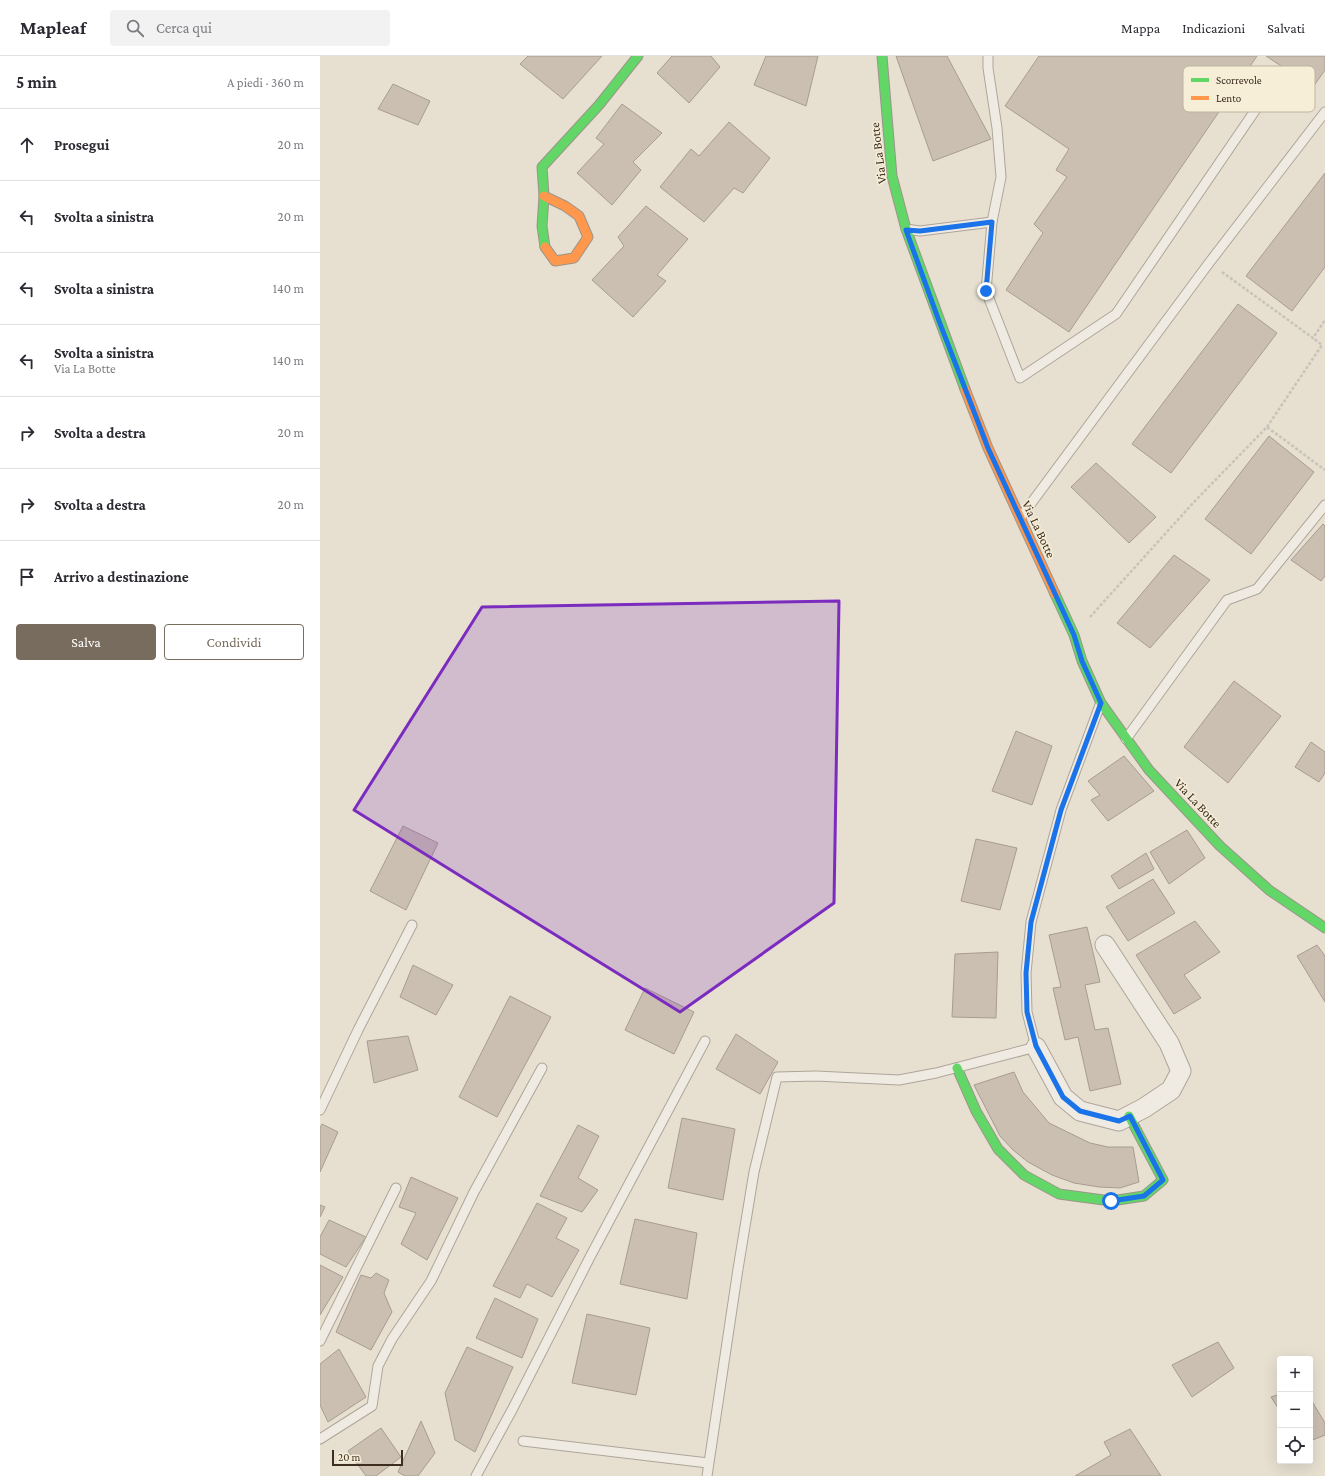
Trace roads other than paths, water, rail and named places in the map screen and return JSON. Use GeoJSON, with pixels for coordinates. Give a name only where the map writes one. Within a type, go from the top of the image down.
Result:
{"type":"FeatureCollection","features":[{"type":"Feature","properties":{"kind":"street"},"geometry":{"type":"LineString","coordinates":[[544,196],[566,206],[579,216],[588,237],[574,258],[555,261],[545,247],[542,226],[544,196],[542,167],[599,105],[638,56]]}},
{"type":"Feature","properties":{"kind":"street","name":"Via La Botte"},"geometry":{"type":"LineString","coordinates":[[882,56],[892,176],[906,230],[988,448],[1074,635],[1082,661],[1101,703],[1149,770],[1220,846],[1269,890],[1325,928]]}},
{"type":"Feature","properties":{"kind":"street"},"geometry":{"type":"LineString","coordinates":[[1036,1046],[1063,1097],[1080,1111],[1119,1121],[1144,1108],[1171,1090],[1181,1071],[1169,1043],[1105,945]]}},
{"type":"Feature","properties":{"kind":"street"},"geometry":{"type":"LineString","coordinates":[[957,1068],[976,1111],[998,1149],[1024,1176],[1059,1194],[1111,1201],[1144,1196],[1163,1180],[1130,1116]]}},
{"type":"Feature","properties":{"kind":"lane"},"geometry":{"type":"LineString","coordinates":[[988,56],[988,68],[997,128],[1001,177],[992,222],[986,291],[1020,378],[1116,314],[1254,112]]}},
{"type":"Feature","properties":{"kind":"lane"},"geometry":{"type":"LineString","coordinates":[[1020,519],[1209,263],[1325,112]]}},
{"type":"Feature","properties":{"kind":"lane"},"geometry":{"type":"LineString","coordinates":[[906,230],[920,231],[992,222]]}},
{"type":"Feature","properties":{"kind":"lane"},"geometry":{"type":"LineString","coordinates":[[1126,739],[1227,600],[1257,589],[1325,505]]}},
{"type":"Feature","properties":{"kind":"lane"},"geometry":{"type":"LineString","coordinates":[[707,1476],[754,1172],[777,1077],[816,1076],[899,1080],[957,1068],[1036,1046],[1027,1012],[1026,973],[1031,922],[1061,810],[1101,703]]}},
{"type":"Feature","properties":{"kind":"lane"},"geometry":{"type":"LineString","coordinates":[[320,1110],[358,1030],[412,925]]}},
{"type":"Feature","properties":{"kind":"lane"},"geometry":{"type":"LineString","coordinates":[[476,1476],[705,1041]]}},
{"type":"Feature","properties":{"kind":"lane"},"geometry":{"type":"LineString","coordinates":[[320,1439],[372,1406],[378,1366],[392,1339],[431,1281],[474,1192],[542,1068]]}},
{"type":"Feature","properties":{"kind":"lane"},"geometry":{"type":"LineString","coordinates":[[320,1341],[396,1188]]}},
{"type":"Feature","properties":{"kind":"lane"},"geometry":{"type":"LineString","coordinates":[[524,1441],[708,1463]]}}]}
